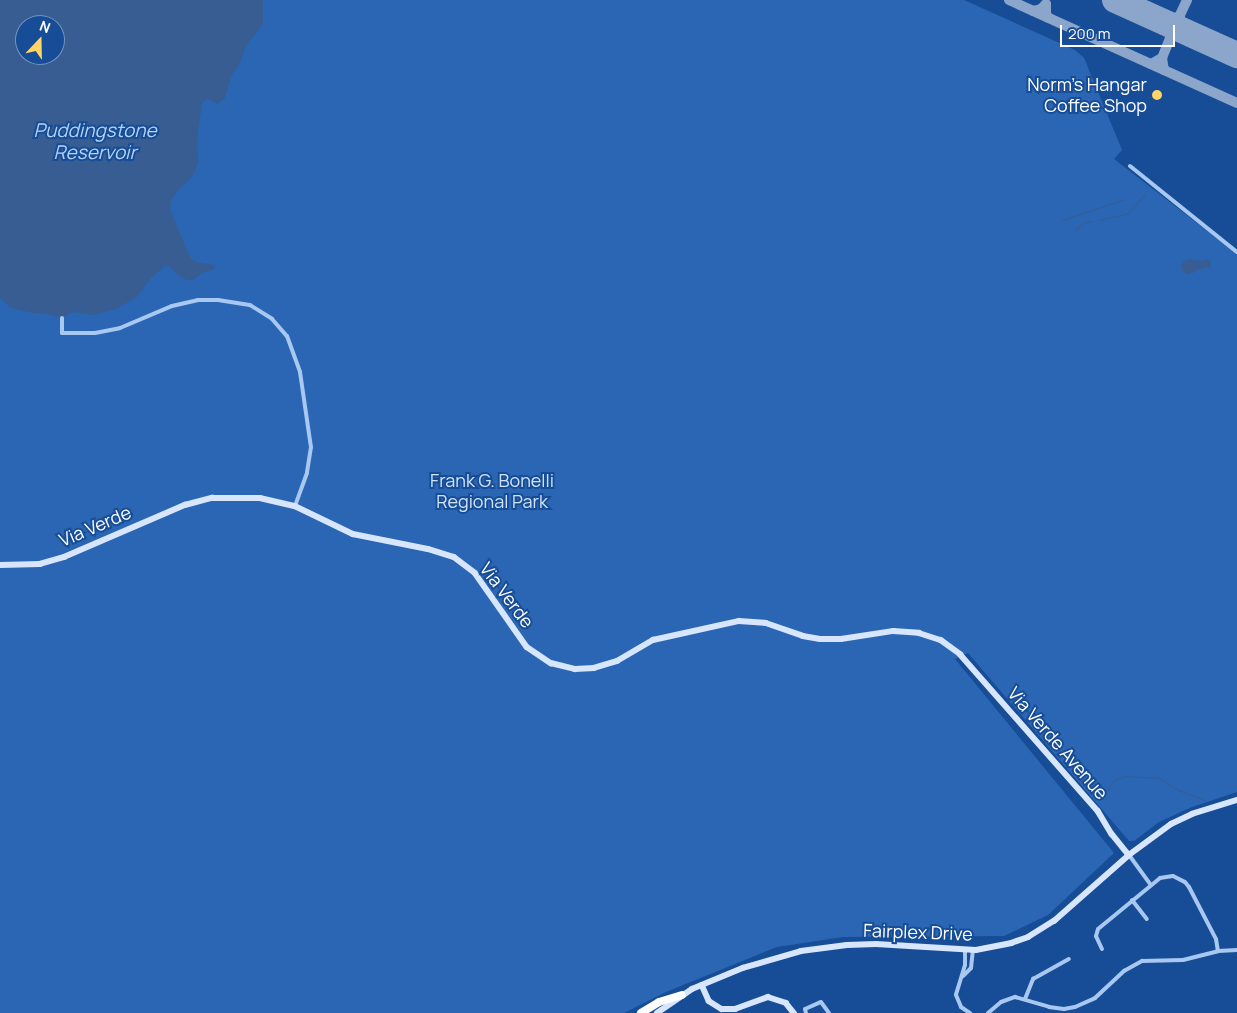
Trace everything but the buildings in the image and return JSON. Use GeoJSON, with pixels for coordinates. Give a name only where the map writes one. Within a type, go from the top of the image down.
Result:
{"type":"FeatureCollection","features":[{"type":"Feature","properties":{"kind":"highway"},"geometry":{"type":"LineString","coordinates":[[641,1013],[659,1002],[682,995]]}},
{"type":"Feature","properties":{"kind":"main road","name":"Via Verde"},"geometry":{"type":"LineString","coordinates":[[0,565],[40,564],[64,557],[168,512],[212,498],[260,498],[295,506],[353,534],[428,549],[454,557],[475,572],[527,647],[551,662],[575,669],[594,668],[617,661],[654,640],[739,620],[766,623],[820,639],[841,639],[893,631],[919,633],[941,640],[960,654]]}},
{"type":"Feature","properties":{"kind":"main road","name":"Via Verde Avenue"},"geometry":{"type":"LineString","coordinates":[[960,654],[1098,811],[1112,834],[1129,854]]}},
{"type":"Feature","properties":{"kind":"main road","name":"Fairplex Drive"},"geometry":{"type":"LineString","coordinates":[[657,1013],[682,995],[702,985],[772,958],[823,947],[876,944],[973,950],[1011,943],[1042,930],[1129,854],[1171,824],[1192,814],[1237,800]]}},
{"type":"Feature","properties":{"kind":"main road"},"geometry":{"type":"LineString","coordinates":[[702,985],[710,1001],[722,1008],[735,1009],[768,997],[786,1003],[794,1013]]}},
{"type":"Feature","properties":{"kind":"street"},"geometry":{"type":"LineString","coordinates":[[1130,166],[1237,252]]}},
{"type":"Feature","properties":{"kind":"street"},"geometry":{"type":"LineString","coordinates":[[62,318],[62,333],[95,333],[120,328],[172,306],[198,300],[218,300],[250,305],[272,319],[287,336],[300,372],[311,447],[307,473],[295,506]]}},
{"type":"Feature","properties":{"kind":"street"},"geometry":{"type":"LineString","coordinates":[[1129,854],[1151,885]]}},
{"type":"Feature","properties":{"kind":"street"},"geometry":{"type":"LineString","coordinates":[[1102,949],[1096,936],[1098,929],[1151,885],[1166,876],[1173,876],[1185,882],[1216,939],[1218,951]]}},
{"type":"Feature","properties":{"kind":"street"},"geometry":{"type":"LineString","coordinates":[[1132,900],[1146,919]]}},
{"type":"Feature","properties":{"kind":"street"},"geometry":{"type":"LineString","coordinates":[[965,950],[965,965],[957,990],[957,999],[961,1007],[970,1013]]}},
{"type":"Feature","properties":{"kind":"street"},"geometry":{"type":"LineString","coordinates":[[963,976],[971,966],[973,950]]}},
{"type":"Feature","properties":{"kind":"street"},"geometry":{"type":"LineString","coordinates":[[988,1013],[1008,999],[1025,999],[1049,1007],[1064,1009],[1085,1004],[1095,998],[1124,970],[1142,961],[1183,960],[1218,951],[1237,950]]}},
{"type":"Feature","properties":{"kind":"street"},"geometry":{"type":"LineString","coordinates":[[1025,999],[1034,978],[1069,959]]}},
{"type":"Feature","properties":{"kind":"street"},"geometry":{"type":"LineString","coordinates":[[965,965],[971,966]]}},
{"type":"Feature","properties":{"kind":"street"},"geometry":{"type":"LineString","coordinates":[[806,1013],[805,1009],[822,1002],[829,1013]]}},
{"type":"Feature","properties":{"kind":"street"},"geometry":{"type":"LineString","coordinates":[[1045,1013],[1049,1007]]}},
{"type":"Feature","properties":{"kind":"green space","name":"Frank G. Bonelli Regional Park"},"geometry":{"type":"Polygon","coordinates":[[[0,0],[964,0],[1075,50],[1084,58],[1122,150],[1114,159],[1237,254],[1237,792],[1192,807],[1159,822],[1134,841],[1129,841],[968,653],[955,659],[1114,853],[1048,915],[1004,936],[843,937],[777,947],[666,992],[624,1013],[0,1013],[0,0]]]}},
{"type":"Feature","properties":{"kind":"water","name":"Puddingstone Reservoir"},"geometry":{"type":"Polygon","coordinates":[[[0,0],[263,0],[263,23],[245,48],[241,61],[231,77],[225,98],[217,104],[208,99],[202,102],[197,141],[198,164],[192,177],[176,192],[171,201],[170,209],[190,257],[195,262],[214,265],[215,269],[204,272],[192,280],[187,280],[176,274],[171,267],[165,266],[150,279],[137,297],[116,309],[94,315],[73,312],[62,318],[11,308],[0,298],[0,0]]]}},
{"type":"Feature","properties":{"kind":"water"},"geometry":{"type":"Polygon","coordinates":[[[1189,259],[1198,261],[1208,259],[1211,263],[1210,267],[1199,269],[1189,275],[1183,272],[1181,266],[1184,261],[1189,259]]]}},
{"type":"Feature","properties":{"kind":"waterway"},"geometry":{"type":"LineString","coordinates":[[1098,220],[1127,214],[1145,194]]}},
{"type":"Feature","properties":{"kind":"waterway"},"geometry":{"type":"LineString","coordinates":[[1062,220],[1125,199]]}},
{"type":"Feature","properties":{"kind":"waterway"},"geometry":{"type":"LineString","coordinates":[[1075,230],[1085,222],[1091,221]]}},
{"type":"Feature","properties":{"kind":"waterway"},"geometry":{"type":"LineString","coordinates":[[1080,780],[1086,781],[1101,791],[1108,789],[1114,780],[1124,776],[1159,778],[1178,790],[1205,800]]}},
{"type":"Feature","properties":{"kind":"taxiway"},"geometry":{"type":"LineString","coordinates":[[1009,0],[1237,103]]}},
{"type":"Feature","properties":{"kind":"taxiway"},"geometry":{"type":"LineString","coordinates":[[1180,15],[1187,0]]}},
{"type":"Feature","properties":{"kind":"taxiway"},"geometry":{"type":"LineString","coordinates":[[1033,11],[1041,9],[1046,4],[1048,18]]}},
{"type":"Feature","properties":{"kind":"taxiway"},"geometry":{"type":"LineString","coordinates":[[1162,21],[1174,21],[1180,15],[1180,25],[1187,32]]}},
{"type":"Feature","properties":{"kind":"taxiway"},"geometry":{"type":"LineString","coordinates":[[1162,21],[1169,27],[1170,38],[1177,33],[1187,32]]}},
{"type":"Feature","properties":{"kind":"taxiway"},"geometry":{"type":"LineString","coordinates":[[1162,58],[1170,38]]}},
{"type":"Feature","properties":{"kind":"taxiway"},"geometry":{"type":"LineString","coordinates":[[1151,64],[1162,58],[1164,70]]}},
{"type":"Feature","properties":{"kind":"runway"},"geometry":{"type":"LineString","coordinates":[[1115,0],[1237,55]]}},
{"type":"Feature","properties":{"kind":"place","name":"Norm's Hangar Coffee Shop"},"geometry":{"type":"Point","coordinates":[1157,95]}}]}
